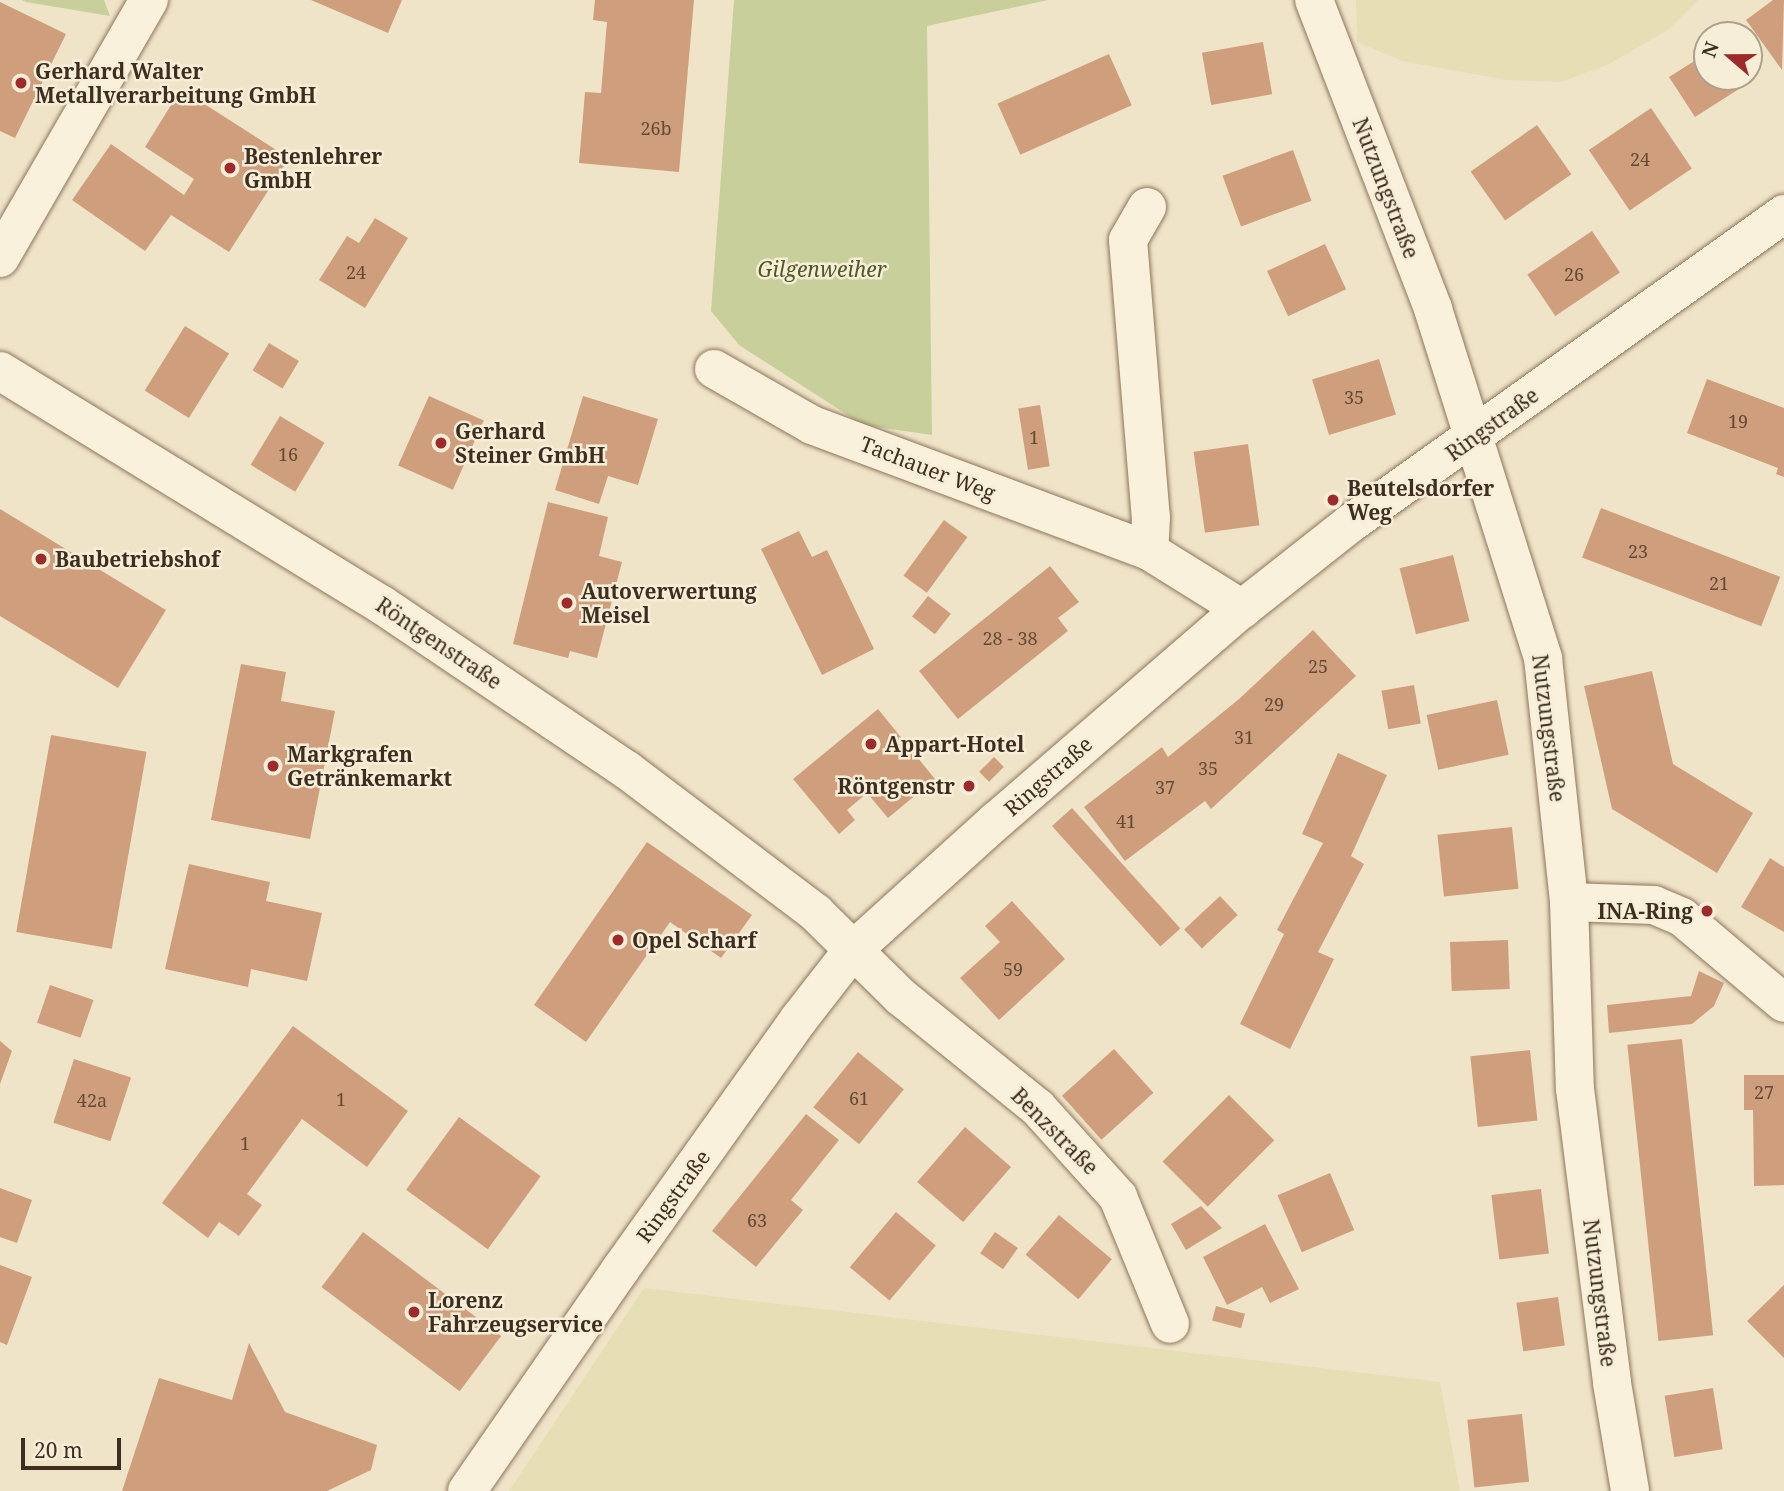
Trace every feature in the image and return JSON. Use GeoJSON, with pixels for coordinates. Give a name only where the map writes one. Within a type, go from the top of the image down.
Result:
{"type":"FeatureCollection","features":[{"type":"Feature","properties":{"kind":"street"},"geometry":{"type":"LineString","coordinates":[[0,258],[149,0]]}},
{"type":"Feature","properties":{"kind":"street","name":"Nutzungstraße"},"geometry":{"type":"LineString","coordinates":[[1314,0],[1433,309],[1543,658],[1569,902],[1575,1089],[1612,1383],[1630,1491]]}},
{"type":"Feature","properties":{"kind":"street"},"geometry":{"type":"LineString","coordinates":[[1147,207],[1128,240],[1151,517],[1149,551]]}},
{"type":"Feature","properties":{"kind":"street","name":"Ringstraße"},"geometry":{"type":"LineString","coordinates":[[467,1491],[620,1270],[799,1019],[852,951],[996,821],[1242,609],[1351,523],[1473,439],[1784,214]]}},
{"type":"Feature","properties":{"kind":"street","name":"Tachauer Weg"},"geometry":{"type":"LineString","coordinates":[[714,369],[812,425],[1149,551],[1242,609]]}},
{"type":"Feature","properties":{"kind":"street","name":"Röntgenstraße"},"geometry":{"type":"LineString","coordinates":[[0,371],[382,605],[576,735],[816,913],[852,951]]}},
{"type":"Feature","properties":{"kind":"street"},"geometry":{"type":"LineString","coordinates":[[1569,902],[1654,905],[1682,917],[1784,1003]]}},
{"type":"Feature","properties":{"kind":"street","name":"Benzstraße"},"geometry":{"type":"LineString","coordinates":[[852,951],[901,997],[1038,1108],[1118,1196],[1170,1324]]}},
{"type":"Feature","properties":{"kind":"shaded area"},"geometry":{"type":"Polygon","coordinates":[[[1356,0],[1698,0],[1668,30],[1607,65],[1561,82],[1507,80],[1402,61],[1357,42],[1356,0]]]}},
{"type":"Feature","properties":{"kind":"shaded area"},"geometry":{"type":"Polygon","coordinates":[[[644,1288],[1440,1382],[1460,1491],[509,1491],[644,1288]]]}},
{"type":"Feature","properties":{"kind":"green space"},"geometry":{"type":"Polygon","coordinates":[[[22,0],[104,0],[110,16],[26,2],[22,0]]]}},
{"type":"Feature","properties":{"kind":"green space","name":"Gilgenweiher"},"geometry":{"type":"Polygon","coordinates":[[[734,0],[1048,0],[927,26],[932,435],[863,425],[739,345],[711,311],[734,0]]]}},
{"type":"Feature","properties":{"kind":"building"},"geometry":{"type":"Polygon","coordinates":[[[311,0],[402,0],[388,33],[311,0]]]}},
{"type":"Feature","properties":{"kind":"building"},"geometry":{"type":"Polygon","coordinates":[[[595,0],[694,0],[679,172],[579,163],[585,92],[601,93],[607,22],[593,20],[595,0]]]}},
{"type":"Feature","properties":{"kind":"building"},"geometry":{"type":"Polygon","coordinates":[[[1773,0],[1784,0],[1782,70],[1763,44],[1763,21],[1746,20],[1773,0]]]}},
{"type":"Feature","properties":{"kind":"building","name":"Gerhard Walter Metallverarbeitung GmbH"},"geometry":{"type":"Polygon","coordinates":[[[0,2],[66,34],[15,138],[0,131],[0,2]]]}},
{"type":"Feature","properties":{"kind":"building"},"geometry":{"type":"Polygon","coordinates":[[[1263,42],[1272,94],[1211,105],[1202,53],[1263,42]]]}},
{"type":"Feature","properties":{"kind":"building"},"geometry":{"type":"Polygon","coordinates":[[[1109,54],[1132,105],[1020,155],[998,104],[1109,54]]]}},
{"type":"Feature","properties":{"kind":"building"},"geometry":{"type":"Polygon","coordinates":[[[1693,62],[1693,91],[1736,91],[1695,117],[1669,77],[1693,62]]]}},
{"type":"Feature","properties":{"kind":"building","name":"Bestenlehrer GmbH"},"geometry":{"type":"Polygon","coordinates":[[[181,89],[289,158],[229,252],[171,215],[145,251],[72,200],[111,144],[184,195],[194,179],[145,147],[181,89]]]}},
{"type":"Feature","properties":{"kind":"building"},"geometry":{"type":"Polygon","coordinates":[[[1651,108],[1692,169],[1630,210],[1589,150],[1651,108]]]}},
{"type":"Feature","properties":{"kind":"building"},"geometry":{"type":"Polygon","coordinates":[[[1537,125],[1571,174],[1505,221],[1471,171],[1537,125]]]}},
{"type":"Feature","properties":{"kind":"building"},"geometry":{"type":"Polygon","coordinates":[[[1293,150],[1311,201],[1241,226],[1223,176],[1293,150]]]}},
{"type":"Feature","properties":{"kind":"building"},"geometry":{"type":"Polygon","coordinates":[[[375,218],[408,238],[365,308],[319,280],[347,236],[359,243],[375,218]]]}},
{"type":"Feature","properties":{"kind":"building"},"geometry":{"type":"Polygon","coordinates":[[[1592,231],[1620,272],[1555,316],[1527,275],[1592,231]]]}},
{"type":"Feature","properties":{"kind":"building"},"geometry":{"type":"Polygon","coordinates":[[[1325,244],[1346,289],[1288,316],[1267,271],[1325,244]]]}},
{"type":"Feature","properties":{"kind":"building"},"geometry":{"type":"Polygon","coordinates":[[[185,326],[229,354],[189,418],[145,390],[185,326]]]}},
{"type":"Feature","properties":{"kind":"building"},"geometry":{"type":"Polygon","coordinates":[[[269,343],[299,361],[283,388],[253,370],[269,343]]]}},
{"type":"Feature","properties":{"kind":"building"},"geometry":{"type":"Polygon","coordinates":[[[1379,359],[1396,414],[1329,435],[1312,379],[1379,359]]]}},
{"type":"Feature","properties":{"kind":"building"},"geometry":{"type":"Polygon","coordinates":[[[1707,379],[1784,408],[1784,477],[1776,474],[1778,468],[1687,433],[1707,379]]]}},
{"type":"Feature","properties":{"kind":"building","name":"Gerhard Steiner GmbH"},"geometry":{"type":"Polygon","coordinates":[[[429,396],[484,420],[453,490],[398,465],[429,396]]]}},
{"type":"Feature","properties":{"kind":"building"},"geometry":{"type":"Polygon","coordinates":[[[583,396],[658,419],[638,485],[608,476],[599,504],[555,490],[583,396]]]}},
{"type":"Feature","properties":{"kind":"building"},"geometry":{"type":"Polygon","coordinates":[[[1040,405],[1050,466],[1028,470],[1018,408],[1040,405]]]}},
{"type":"Feature","properties":{"kind":"building"},"geometry":{"type":"Polygon","coordinates":[[[280,416],[325,443],[295,492],[251,465],[280,416]]]}},
{"type":"Feature","properties":{"kind":"building"},"geometry":{"type":"Polygon","coordinates":[[[1248,444],[1259,525],[1205,533],[1194,452],[1248,444]]]}},
{"type":"Feature","properties":{"kind":"building","name":"Autoverwertung Meisel"},"geometry":{"type":"Polygon","coordinates":[[[548,502],[608,517],[599,556],[622,562],[597,658],[570,651],[568,658],[513,644],[548,502]]]}},
{"type":"Feature","properties":{"kind":"building"},"geometry":{"type":"Polygon","coordinates":[[[1601,508],[1780,577],[1761,626],[1582,557],[1601,508]]]}},
{"type":"Feature","properties":{"kind":"building","name":"Baubetriebshof"},"geometry":{"type":"Polygon","coordinates":[[[0,509],[166,610],[118,688],[0,616],[0,509]]]}},
{"type":"Feature","properties":{"kind":"building"},"geometry":{"type":"Polygon","coordinates":[[[944,520],[967,537],[927,593],[903,576],[944,520]]]}},
{"type":"Feature","properties":{"kind":"building"},"geometry":{"type":"Polygon","coordinates":[[[799,531],[812,557],[827,550],[874,649],[822,675],[761,549],[799,531]]]}},
{"type":"Feature","properties":{"kind":"building"},"geometry":{"type":"Polygon","coordinates":[[[1453,555],[1469,621],[1416,634],[1400,568],[1453,555]]]}},
{"type":"Feature","properties":{"kind":"building"},"geometry":{"type":"Polygon","coordinates":[[[1050,566],[1079,602],[1058,618],[1068,631],[958,719],[919,671],[1050,566]]]}},
{"type":"Feature","properties":{"kind":"building"},"geometry":{"type":"Polygon","coordinates":[[[928,596],[951,614],[935,634],[912,616],[928,596]]]}},
{"type":"Feature","properties":{"kind":"building"},"geometry":{"type":"Polygon","coordinates":[[[1313,630],[1356,676],[1211,809],[1205,801],[1125,861],[1084,807],[1162,747],[1168,757],[1239,699],[1313,630]]]}},
{"type":"Feature","properties":{"kind":"building","name":"Markgrafen Getränkemarkt"},"geometry":{"type":"Polygon","coordinates":[[[241,664],[286,672],[281,701],[335,711],[310,839],[211,820],[241,664]]]}},
{"type":"Feature","properties":{"kind":"building"},"geometry":{"type":"Polygon","coordinates":[[[1652,671],[1673,764],[1753,813],[1717,873],[1612,809],[1584,686],[1652,671]]]}},
{"type":"Feature","properties":{"kind":"building"},"geometry":{"type":"Polygon","coordinates":[[[1414,685],[1421,723],[1388,729],[1382,691],[1414,685]]]}},
{"type":"Feature","properties":{"kind":"building"},"geometry":{"type":"Polygon","coordinates":[[[1497,700],[1509,755],[1438,770],[1427,715],[1497,700]]]}},
{"type":"Feature","properties":{"kind":"building","name":"Appart-Hotel"},"geometry":{"type":"Polygon","coordinates":[[[878,709],[935,779],[888,818],[867,793],[847,810],[855,820],[839,834],[793,779],[878,709]]]}},
{"type":"Feature","properties":{"kind":"building"},"geometry":{"type":"Polygon","coordinates":[[[51,735],[147,752],[112,949],[16,932],[51,735]]]}},
{"type":"Feature","properties":{"kind":"building"},"geometry":{"type":"Polygon","coordinates":[[[1338,753],[1387,775],[1351,856],[1364,864],[1318,952],[1334,959],[1290,1049],[1240,1024],[1284,934],[1277,930],[1323,843],[1302,834],[1338,753]]]}},
{"type":"Feature","properties":{"kind":"building"},"geometry":{"type":"Polygon","coordinates":[[[994,757],[1004,767],[989,782],[979,772],[994,757]]]}},
{"type":"Feature","properties":{"kind":"building"},"geometry":{"type":"Polygon","coordinates":[[[1072,808],[1180,928],[1160,946],[1052,826],[1072,808]]]}},
{"type":"Feature","properties":{"kind":"building"},"geometry":{"type":"Polygon","coordinates":[[[1512,827],[1518,889],[1444,896],[1437,835],[1512,827]]]}},
{"type":"Feature","properties":{"kind":"building","name":"Opel Scharf"},"geometry":{"type":"Polygon","coordinates":[[[647,842],[752,915],[721,958],[670,922],[586,1042],[534,1005],[647,842]]]}},
{"type":"Feature","properties":{"kind":"building"},"geometry":{"type":"Polygon","coordinates":[[[1770,858],[1784,867],[1784,932],[1741,907],[1770,858]]]}},
{"type":"Feature","properties":{"kind":"building"},"geometry":{"type":"Polygon","coordinates":[[[189,864],[270,882],[266,901],[322,913],[307,981],[251,969],[248,987],[165,969],[189,864]]]}},
{"type":"Feature","properties":{"kind":"building"},"geometry":{"type":"Polygon","coordinates":[[[1220,896],[1238,915],[1202,948],[1184,929],[1220,896]]]}},
{"type":"Feature","properties":{"kind":"building"},"geometry":{"type":"Polygon","coordinates":[[[1012,901],[1065,959],[999,1020],[960,978],[1000,942],[985,926],[1012,901]]]}},
{"type":"Feature","properties":{"kind":"building"},"geometry":{"type":"Polygon","coordinates":[[[1508,940],[1510,989],[1452,991],[1450,942],[1508,940]]]}},
{"type":"Feature","properties":{"kind":"building"},"geometry":{"type":"Polygon","coordinates":[[[1699,971],[1724,983],[1714,1006],[1692,1024],[1609,1033],[1607,1005],[1691,996],[1699,971]]]}},
{"type":"Feature","properties":{"kind":"building"},"geometry":{"type":"Polygon","coordinates":[[[50,985],[93,1000],[80,1038],[37,1023],[50,985]]]}},
{"type":"Feature","properties":{"kind":"building"},"geometry":{"type":"Polygon","coordinates":[[[293,1026],[408,1111],[367,1167],[302,1119],[247,1194],[262,1205],[239,1236],[219,1222],[208,1238],[162,1203],[293,1026]]]}},
{"type":"Feature","properties":{"kind":"building"},"geometry":{"type":"Polygon","coordinates":[[[1682,1039],[1713,1335],[1658,1341],[1627,1045],[1682,1039]]]}},
{"type":"Feature","properties":{"kind":"building"},"geometry":{"type":"Polygon","coordinates":[[[0,1041],[12,1051],[0,1084],[0,1041]]]}},
{"type":"Feature","properties":{"kind":"building"},"geometry":{"type":"Polygon","coordinates":[[[1114,1049],[1153,1093],[1101,1140],[1062,1096],[1114,1049]]]}},
{"type":"Feature","properties":{"kind":"building"},"geometry":{"type":"Polygon","coordinates":[[[1530,1050],[1537,1121],[1478,1127],[1470,1056],[1530,1050]]]}},
{"type":"Feature","properties":{"kind":"building"},"geometry":{"type":"Polygon","coordinates":[[[858,1052],[904,1089],[859,1144],[813,1107],[858,1052]]]}},
{"type":"Feature","properties":{"kind":"building"},"geometry":{"type":"Polygon","coordinates":[[[74,1059],[131,1078],[110,1141],[53,1123],[74,1059]]]}},
{"type":"Feature","properties":{"kind":"building"},"geometry":{"type":"Polygon","coordinates":[[[1744,1075],[1784,1075],[1784,1185],[1754,1186],[1753,1110],[1744,1110],[1744,1075]]]}},
{"type":"Feature","properties":{"kind":"building"},"geometry":{"type":"Polygon","coordinates":[[[1229,1095],[1274,1140],[1208,1207],[1163,1161],[1229,1095]]]}},
{"type":"Feature","properties":{"kind":"building"},"geometry":{"type":"Polygon","coordinates":[[[806,1114],[839,1140],[791,1200],[803,1210],[756,1267],[712,1231],[806,1114]]]}},
{"type":"Feature","properties":{"kind":"building"},"geometry":{"type":"Polygon","coordinates":[[[459,1117],[541,1176],[488,1249],[406,1190],[459,1117]]]}},
{"type":"Feature","properties":{"kind":"building"},"geometry":{"type":"Polygon","coordinates":[[[965,1127],[1011,1167],[963,1222],[917,1182],[965,1127]]]}},
{"type":"Feature","properties":{"kind":"building"},"geometry":{"type":"Polygon","coordinates":[[[1330,1173],[1354,1230],[1302,1252],[1278,1195],[1330,1173]]]}},
{"type":"Feature","properties":{"kind":"building"},"geometry":{"type":"Polygon","coordinates":[[[0,1188],[32,1200],[17,1243],[0,1237],[0,1188]]]}},
{"type":"Feature","properties":{"kind":"building"},"geometry":{"type":"Polygon","coordinates":[[[1541,1189],[1549,1254],[1499,1260],[1491,1195],[1541,1189]]]}},
{"type":"Feature","properties":{"kind":"building"},"geometry":{"type":"Polygon","coordinates":[[[1201,1206],[1222,1228],[1186,1250],[1171,1224],[1201,1206]]]}},
{"type":"Feature","properties":{"kind":"building"},"geometry":{"type":"Polygon","coordinates":[[[896,1212],[936,1245],[890,1301],[850,1267],[896,1212]]]}},
{"type":"Feature","properties":{"kind":"building"},"geometry":{"type":"Polygon","coordinates":[[[1059,1215],[1112,1259],[1078,1299],[1026,1255],[1059,1215]]]}},
{"type":"Feature","properties":{"kind":"building"},"geometry":{"type":"Polygon","coordinates":[[[1265,1224],[1299,1289],[1270,1303],[1262,1287],[1227,1305],[1203,1257],[1265,1224]]]}},
{"type":"Feature","properties":{"kind":"building","name":"Lorenz Fahrzeugservice"},"geometry":{"type":"Polygon","coordinates":[[[363,1232],[501,1336],[460,1391],[321,1287],[363,1232]]]}},
{"type":"Feature","properties":{"kind":"building"},"geometry":{"type":"Polygon","coordinates":[[[995,1232],[1018,1248],[1003,1269],[980,1253],[995,1232]]]}},
{"type":"Feature","properties":{"kind":"building"},"geometry":{"type":"Polygon","coordinates":[[[0,1265],[32,1277],[7,1345],[0,1342],[0,1265]]]}},
{"type":"Feature","properties":{"kind":"building"},"geometry":{"type":"Polygon","coordinates":[[[1784,1285],[1784,1358],[1747,1321],[1784,1285]]]}},
{"type":"Feature","properties":{"kind":"building"},"geometry":{"type":"Polygon","coordinates":[[[1558,1297],[1565,1346],[1523,1351],[1516,1303],[1558,1297]]]}},
{"type":"Feature","properties":{"kind":"building"},"geometry":{"type":"Polygon","coordinates":[[[1216,1306],[1245,1314],[1241,1328],[1212,1320],[1216,1306]]]}},
{"type":"Feature","properties":{"kind":"building"},"geometry":{"type":"Polygon","coordinates":[[[249,1343],[285,1412],[377,1445],[371,1470],[327,1491],[122,1491],[159,1378],[232,1400],[249,1343]]]}},
{"type":"Feature","properties":{"kind":"building"},"geometry":{"type":"Polygon","coordinates":[[[1713,1388],[1723,1449],[1674,1457],[1665,1396],[1713,1388]]]}},
{"type":"Feature","properties":{"kind":"building"},"geometry":{"type":"Polygon","coordinates":[[[1522,1414],[1529,1482],[1474,1487],[1467,1420],[1522,1414]]]}},
{"type":"Feature","properties":{"kind":"place","name":"Gerhard Walter Metallverarbeitung GmbH"},"geometry":{"type":"Point","coordinates":[21,83]}},
{"type":"Feature","properties":{"kind":"place","name":"Bestenlehrer GmbH"},"geometry":{"type":"Point","coordinates":[230,168]}},
{"type":"Feature","properties":{"kind":"place","name":"Gerhard Steiner GmbH"},"geometry":{"type":"Point","coordinates":[441,443]}},
{"type":"Feature","properties":{"kind":"place","name":"Beutelsdorfer Weg"},"geometry":{"type":"Point","coordinates":[1333,500]}},
{"type":"Feature","properties":{"kind":"place","name":"Baubetriebshof"},"geometry":{"type":"Point","coordinates":[41,559]}},
{"type":"Feature","properties":{"kind":"place","name":"Autoverwertung Meisel"},"geometry":{"type":"Point","coordinates":[567,603]}},
{"type":"Feature","properties":{"kind":"place","name":"Appart-Hotel"},"geometry":{"type":"Point","coordinates":[871,744]}},
{"type":"Feature","properties":{"kind":"place","name":"Markgrafen Getränkemarkt"},"geometry":{"type":"Point","coordinates":[273,766]}},
{"type":"Feature","properties":{"kind":"place","name":"Röntgenstr"},"geometry":{"type":"Point","coordinates":[969,786]}},
{"type":"Feature","properties":{"kind":"place","name":"INA-Ring"},"geometry":{"type":"Point","coordinates":[1707,911]}},
{"type":"Feature","properties":{"kind":"place","name":"Opel Scharf"},"geometry":{"type":"Point","coordinates":[618,940]}},
{"type":"Feature","properties":{"kind":"place","name":"Lorenz Fahrzeugservice"},"geometry":{"type":"Point","coordinates":[414,1312]}}]}
